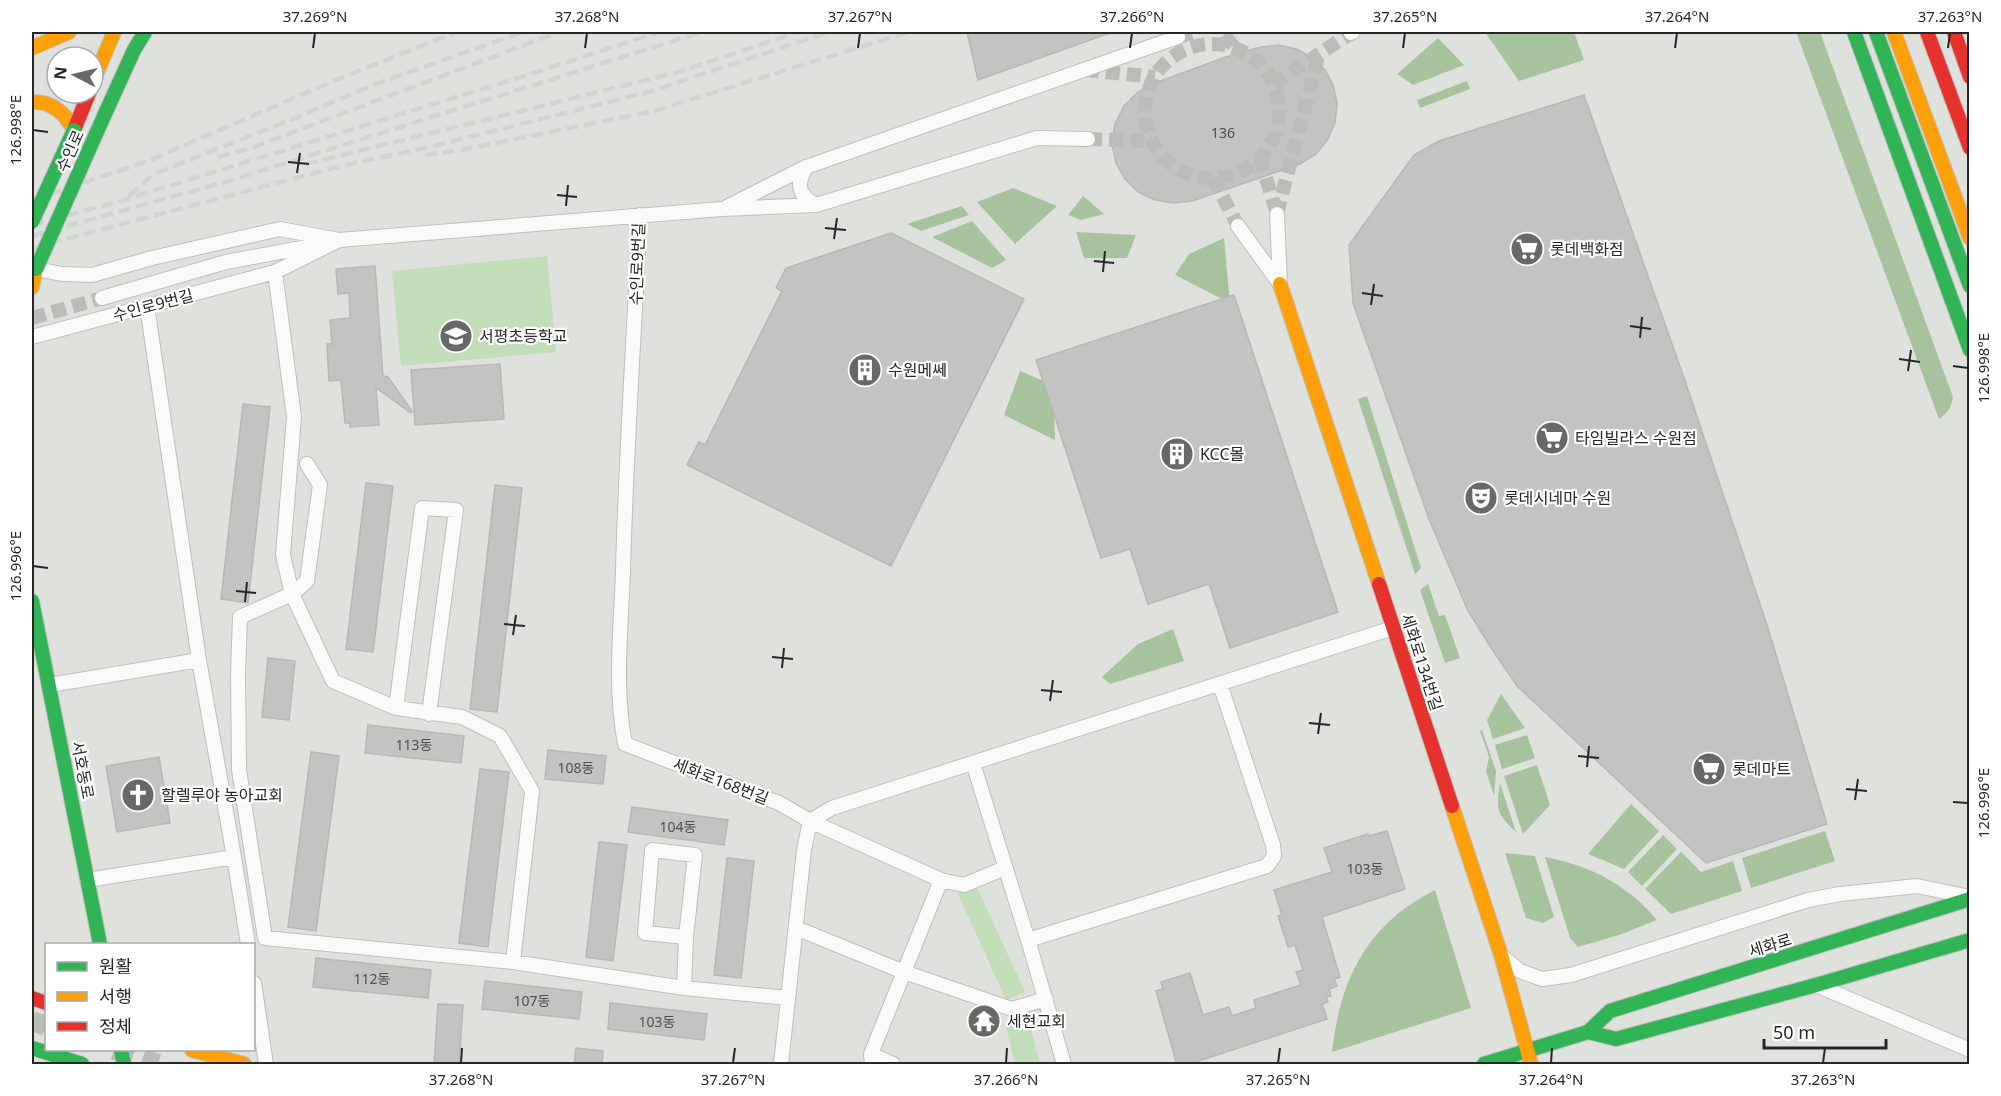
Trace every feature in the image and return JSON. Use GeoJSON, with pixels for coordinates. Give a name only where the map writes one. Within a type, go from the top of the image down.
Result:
{"type":"FeatureCollection","features":[{"type":"Feature","properties":{"kind":"main road"},"geometry":{"type":"LineString","coordinates":[[32,48],[69,32]]}},
{"type":"Feature","properties":{"kind":"main road"},"geometry":{"type":"LineString","coordinates":[[105,53],[114,32]]}},
{"type":"Feature","properties":{"kind":"main road","name":"수인로"},"geometry":{"type":"LineString","coordinates":[[32,287],[36,269],[134,50],[145,32]]}},
{"type":"Feature","properties":{"kind":"main road"},"geometry":{"type":"LineString","coordinates":[[1854,32],[1970,350]]}},
{"type":"Feature","properties":{"kind":"main road"},"geometry":{"type":"LineString","coordinates":[[1876,32],[1970,286]]}},
{"type":"Feature","properties":{"kind":"main road"},"geometry":{"type":"LineString","coordinates":[[1894,32],[1970,238]]}},
{"type":"Feature","properties":{"kind":"main road"},"geometry":{"type":"LineString","coordinates":[[1927,32],[1970,148]]}},
{"type":"Feature","properties":{"kind":"main road"},"geometry":{"type":"LineString","coordinates":[[1954,32],[1970,77]]}},
{"type":"Feature","properties":{"kind":"main road"},"geometry":{"type":"LineString","coordinates":[[32,102],[41,101],[58,108],[68,117],[74,130]]}},
{"type":"Feature","properties":{"kind":"main road","name":"수인로"},"geometry":{"type":"LineString","coordinates":[[32,222],[84,105]]}},
{"type":"Feature","properties":{"kind":"main road","name":"세화로134번길"},"geometry":{"type":"LineString","coordinates":[[1280,284],[1501,955],[1529,1058]]}},
{"type":"Feature","properties":{"kind":"main road","name":"서호동로"},"geometry":{"type":"LineString","coordinates":[[32,601],[100,943]]}},
{"type":"Feature","properties":{"kind":"main road","name":"세화로"},"geometry":{"type":"LineString","coordinates":[[1484,1065],[1529,1058],[1588,1032],[1610,1011],[1970,898]]}},
{"type":"Feature","properties":{"kind":"main road"},"geometry":{"type":"LineString","coordinates":[[1588,1032],[1616,1039],[1816,985],[1970,940]]}},
{"type":"Feature","properties":{"kind":"main road"},"geometry":{"type":"LineString","coordinates":[[32,1048],[82,1065]]}},
{"type":"Feature","properties":{"kind":"main road"},"geometry":{"type":"LineString","coordinates":[[195,1051],[244,1065]]}},
{"type":"Feature","properties":{"kind":"street"},"geometry":{"type":"LineString","coordinates":[[722,209],[806,168],[1178,37]]}},
{"type":"Feature","properties":{"kind":"street"},"geometry":{"type":"LineString","coordinates":[[640,215],[816,205],[1037,138],[1088,139]]}},
{"type":"Feature","properties":{"kind":"street"},"geometry":{"type":"LineString","coordinates":[[806,168],[801,176],[802,195],[816,205]]}},
{"type":"Feature","properties":{"kind":"street"},"geometry":{"type":"LineString","coordinates":[[1277,214],[1280,284]]}},
{"type":"Feature","properties":{"kind":"street","name":"수인로9번길"},"geometry":{"type":"LineString","coordinates":[[36,269],[62,274],[92,275],[152,258],[280,229],[339,240],[640,215],[625,504]]}},
{"type":"Feature","properties":{"kind":"street"},"geometry":{"type":"LineString","coordinates":[[1238,226],[1280,284]]}},
{"type":"Feature","properties":{"kind":"street"},"geometry":{"type":"LineString","coordinates":[[102,298],[226,262],[339,240]]}},
{"type":"Feature","properties":{"kind":"street","name":"수인로9번길"},"geometry":{"type":"LineString","coordinates":[[32,337],[275,272],[339,240]]}},
{"type":"Feature","properties":{"kind":"street"},"geometry":{"type":"LineString","coordinates":[[275,272],[294,417],[284,555],[291,594],[333,681],[396,708],[462,717],[500,736],[532,791],[513,962]]}},
{"type":"Feature","properties":{"kind":"street"},"geometry":{"type":"LineString","coordinates":[[147,306],[199,660],[248,943]]}},
{"type":"Feature","properties":{"kind":"street"},"geometry":{"type":"LineString","coordinates":[[308,464],[320,485],[307,581],[291,594],[240,617],[239,770],[265,938],[513,962],[684,988],[788,998]]}},
{"type":"Feature","properties":{"kind":"street","name":"세화로168번길"},"geometry":{"type":"LineString","coordinates":[[625,504],[620,680],[625,744],[779,803],[810,821]]}},
{"type":"Feature","properties":{"kind":"street"},"geometry":{"type":"LineString","coordinates":[[396,708],[422,508],[456,510],[429,714]]}},
{"type":"Feature","properties":{"kind":"street"},"geometry":{"type":"LineString","coordinates":[[781,1065],[804,850],[810,821],[832,808],[1393,628]]}},
{"type":"Feature","properties":{"kind":"street"},"geometry":{"type":"LineString","coordinates":[[50,685],[199,660]]}},
{"type":"Feature","properties":{"kind":"street"},"geometry":{"type":"LineString","coordinates":[[1028,940],[1267,866],[1274,856],[1273,845],[1220,684]]}},
{"type":"Feature","properties":{"kind":"street"},"geometry":{"type":"LineString","coordinates":[[973,763],[1046,999],[1064,1065]]}},
{"type":"Feature","properties":{"kind":"street"},"geometry":{"type":"LineString","coordinates":[[810,821],[941,880],[964,885],[1005,868]]}},
{"type":"Feature","properties":{"kind":"street"},"geometry":{"type":"LineString","coordinates":[[684,988],[686,937],[695,855],[652,850],[645,933],[686,937]]}},
{"type":"Feature","properties":{"kind":"street"},"geometry":{"type":"LineString","coordinates":[[87,880],[234,857]]}},
{"type":"Feature","properties":{"kind":"street"},"geometry":{"type":"LineString","coordinates":[[893,1065],[872,1060],[941,880]]}},
{"type":"Feature","properties":{"kind":"street"},"geometry":{"type":"LineString","coordinates":[[1501,955],[1520,971],[1542,979],[1571,975],[1808,900],[1840,894],[1917,886],[1970,898]]}},
{"type":"Feature","properties":{"kind":"street"},"geometry":{"type":"LineString","coordinates":[[796,928],[904,972],[1012,1009],[1046,999]]}},
{"type":"Feature","properties":{"kind":"street"},"geometry":{"type":"LineString","coordinates":[[1816,985],[1970,1050]]}},
{"type":"Feature","properties":{"kind":"street"},"geometry":{"type":"LineString","coordinates":[[255,990],[266,1065]]}},
{"type":"Feature","properties":{"kind":"green space"},"geometry":{"type":"Polygon","coordinates":[[[1485,32],[1574,32],[1584,60],[1519,81],[1485,32]]]}},
{"type":"Feature","properties":{"kind":"green space"},"geometry":{"type":"Polygon","coordinates":[[[1796,32],[1820,32],[1953,397],[1949,410],[1939,419],[1796,32]]]}},
{"type":"Feature","properties":{"kind":"green space"},"geometry":{"type":"Polygon","coordinates":[[[1438,38],[1464,65],[1413,85],[1397,74],[1438,38]]]}},
{"type":"Feature","properties":{"kind":"green space"},"geometry":{"type":"Polygon","coordinates":[[[1467,81],[1470,89],[1420,108],[1417,100],[1467,81]]]}},
{"type":"Feature","properties":{"kind":"green space"},"geometry":{"type":"Polygon","coordinates":[[[1013,188],[1057,206],[1015,244],[977,202],[1013,188]]]}},
{"type":"Feature","properties":{"kind":"green space"},"geometry":{"type":"Polygon","coordinates":[[[1083,196],[1104,214],[1081,220],[1068,215],[1083,196]]]}},
{"type":"Feature","properties":{"kind":"green space"},"geometry":{"type":"Polygon","coordinates":[[[962,206],[969,215],[921,231],[907,224],[962,206]]]}},
{"type":"Feature","properties":{"kind":"green space"},"geometry":{"type":"Polygon","coordinates":[[[972,221],[1006,260],[992,268],[932,237],[972,221]]]}},
{"type":"Feature","properties":{"kind":"green space"},"geometry":{"type":"Polygon","coordinates":[[[1076,232],[1136,235],[1127,258],[1084,258],[1076,232]]]}},
{"type":"Feature","properties":{"kind":"green space"},"geometry":{"type":"Polygon","coordinates":[[[1224,238],[1230,303],[1175,275],[1189,254],[1224,238]]]}},
{"type":"Feature","properties":{"kind":"green space"},"geometry":{"type":"Polygon","coordinates":[[[547,256],[556,352],[401,366],[392,271],[547,256]]]}},
{"type":"Feature","properties":{"kind":"green space"},"geometry":{"type":"Polygon","coordinates":[[[1020,371],[1053,385],[1055,440],[1004,415],[1020,371]]]}},
{"type":"Feature","properties":{"kind":"green space"},"geometry":{"type":"Polygon","coordinates":[[[1367,396],[1421,568],[1415,574],[1358,399],[1367,396]]]}},
{"type":"Feature","properties":{"kind":"green space"},"geometry":{"type":"Polygon","coordinates":[[[1428,584],[1439,616],[1445,615],[1460,658],[1445,663],[1420,590],[1428,584]]]}},
{"type":"Feature","properties":{"kind":"green space"},"geometry":{"type":"Polygon","coordinates":[[[1173,629],[1184,661],[1110,684],[1102,677],[1138,644],[1173,629]]]}},
{"type":"Feature","properties":{"kind":"green space"},"geometry":{"type":"Polygon","coordinates":[[[1501,694],[1525,728],[1493,739],[1487,720],[1501,694]]]}},
{"type":"Feature","properties":{"kind":"green space"},"geometry":{"type":"Polygon","coordinates":[[[1482,730],[1496,771],[1494,796],[1486,771],[1489,757],[1480,731],[1482,730]]]}},
{"type":"Feature","properties":{"kind":"green space"},"geometry":{"type":"Polygon","coordinates":[[[1527,735],[1535,758],[1502,769],[1495,745],[1527,735]]]}},
{"type":"Feature","properties":{"kind":"green space"},"geometry":{"type":"Polygon","coordinates":[[[1537,765],[1550,805],[1523,834],[1504,776],[1537,765]]]}},
{"type":"Feature","properties":{"kind":"green space"},"geometry":{"type":"Polygon","coordinates":[[[1500,783],[1516,832],[1504,820],[1499,810],[1500,783]]]}},
{"type":"Feature","properties":{"kind":"green space"},"geometry":{"type":"Polygon","coordinates":[[[1631,804],[1659,831],[1624,869],[1588,854],[1631,804]]]}},
{"type":"Feature","properties":{"kind":"green space"},"geometry":{"type":"Polygon","coordinates":[[[1825,831],[1835,861],[1751,888],[1742,858],[1825,831]]]}},
{"type":"Feature","properties":{"kind":"green space"},"geometry":{"type":"Polygon","coordinates":[[[1663,835],[1677,849],[1642,886],[1628,872],[1663,835]]]}},
{"type":"Feature","properties":{"kind":"green space"},"geometry":{"type":"Polygon","coordinates":[[[1681,852],[1701,872],[1733,861],[1742,891],[1671,914],[1645,889],[1681,852]]]}},
{"type":"Feature","properties":{"kind":"green space"},"geometry":{"type":"Polygon","coordinates":[[[1505,853],[1535,856],[1554,917],[1543,923],[1526,918],[1505,853]]]}},
{"type":"Feature","properties":{"kind":"green space"},"geometry":{"type":"Polygon","coordinates":[[[1545,857],[1568,862],[1601,875],[1621,887],[1657,920],[1619,935],[1578,947],[1570,938],[1545,857]]]}},
{"type":"Feature","properties":{"kind":"green space"},"geometry":{"type":"Polygon","coordinates":[[[976,885],[1025,992],[1006,1000],[958,894],[976,885]]]}},
{"type":"Feature","properties":{"kind":"green space"},"geometry":{"type":"Polygon","coordinates":[[[1435,890],[1471,1008],[1332,1052],[1342,1001],[1361,956],[1391,919],[1435,890]]]}},
{"type":"Feature","properties":{"kind":"green space"},"geometry":{"type":"Polygon","coordinates":[[[1029,1021],[1040,1064],[1015,1064],[1006,1027],[1029,1021]]]}},
{"type":"Feature","properties":{"kind":"building"},"geometry":{"type":"Polygon","coordinates":[[[967,32],[1110,32],[1110,33],[978,80],[967,32]]]}},
{"type":"Feature","properties":{"kind":"building"},"geometry":{"type":"Polygon","coordinates":[[[1279,45],[1296,49],[1312,57],[1325,70],[1333,85],[1337,103],[1335,122],[1328,139],[1316,154],[1300,164],[1192,201],[1173,203],[1155,200],[1138,192],[1125,179],[1116,163],[1112,144],[1115,124],[1124,106],[1138,92],[1155,83],[1226,57],[1261,47],[1279,45]]]}},
{"type":"Feature","properties":{"kind":"building"},"geometry":{"type":"Polygon","coordinates":[[[1584,95],[1683,375],[1767,625],[1827,824],[1706,863],[1517,686],[1490,646],[1468,611],[1429,519],[1353,303],[1349,245],[1414,155],[1439,141],[1584,95]]]}},
{"type":"Feature","properties":{"kind":"building","name":"수원메쎄"},"geometry":{"type":"Polygon","coordinates":[[[891,233],[1024,299],[891,566],[687,465],[699,442],[705,445],[782,291],[776,288],[786,268],[891,233]]]}},
{"type":"Feature","properties":{"kind":"building"},"geometry":{"type":"Polygon","coordinates":[[[375,266],[383,376],[388,377],[412,411],[411,413],[376,388],[379,425],[350,427],[350,423],[345,423],[341,380],[329,381],[327,344],[332,344],[330,320],[350,318],[349,293],[338,294],[336,269],[375,266]]]}},
{"type":"Feature","properties":{"kind":"building","name":"KCC몰"},"geometry":{"type":"Polygon","coordinates":[[[1234,295],[1338,612],[1230,648],[1209,584],[1148,604],[1130,549],[1101,558],[1036,360],[1234,295]]]}},
{"type":"Feature","properties":{"kind":"building"},"geometry":{"type":"Polygon","coordinates":[[[500,364],[504,419],[415,425],[411,370],[500,364]]]}},
{"type":"Feature","properties":{"kind":"building"},"geometry":{"type":"Polygon","coordinates":[[[243,404],[270,407],[248,603],[221,599],[243,404]]]}},
{"type":"Feature","properties":{"kind":"building"},"geometry":{"type":"Polygon","coordinates":[[[366,483],[393,486],[373,652],[346,649],[366,483]]]}},
{"type":"Feature","properties":{"kind":"building"},"geometry":{"type":"Polygon","coordinates":[[[495,485],[522,488],[497,712],[470,709],[495,485]]]}},
{"type":"Feature","properties":{"kind":"building"},"geometry":{"type":"Polygon","coordinates":[[[268,658],[295,661],[289,720],[262,717],[268,658]]]}},
{"type":"Feature","properties":{"kind":"building"},"geometry":{"type":"Polygon","coordinates":[[[368,725],[464,736],[461,763],[365,753],[368,725]]]}},
{"type":"Feature","properties":{"kind":"building"},"geometry":{"type":"Polygon","coordinates":[[[548,750],[606,756],[603,784],[545,779],[548,750]]]}},
{"type":"Feature","properties":{"kind":"building"},"geometry":{"type":"Polygon","coordinates":[[[311,752],[339,756],[316,931],[288,927],[311,752]]]}},
{"type":"Feature","properties":{"kind":"building","name":"할렐루야 농아교회"},"geometry":{"type":"Polygon","coordinates":[[[159,757],[170,823],[117,832],[106,766],[159,757]]]}},
{"type":"Feature","properties":{"kind":"building"},"geometry":{"type":"Polygon","coordinates":[[[480,769],[509,772],[488,947],[459,943],[480,769]]]}},
{"type":"Feature","properties":{"kind":"building"},"geometry":{"type":"Polygon","coordinates":[[[632,807],[728,820],[724,845],[628,832],[632,807]]]}},
{"type":"Feature","properties":{"kind":"building"},"geometry":{"type":"Polygon","coordinates":[[[1387,831],[1405,889],[1322,917],[1340,977],[1334,979],[1337,986],[1329,989],[1331,996],[1326,997],[1328,1002],[1322,1004],[1327,1019],[1186,1065],[1177,1065],[1156,991],[1163,989],[1161,982],[1190,973],[1203,1015],[1229,1007],[1232,1016],[1256,1008],[1254,1000],[1301,985],[1296,972],[1303,970],[1295,945],[1288,947],[1278,916],[1282,915],[1274,890],[1332,872],[1324,848],[1368,834],[1369,836],[1387,831]]]}},
{"type":"Feature","properties":{"kind":"building"},"geometry":{"type":"Polygon","coordinates":[[[599,842],[627,845],[613,961],[586,957],[599,842]]]}},
{"type":"Feature","properties":{"kind":"building"},"geometry":{"type":"Polygon","coordinates":[[[727,858],[754,861],[741,978],[714,975],[727,858]]]}},
{"type":"Feature","properties":{"kind":"building"},"geometry":{"type":"Polygon","coordinates":[[[316,958],[431,970],[428,998],[313,987],[316,958]]]}},
{"type":"Feature","properties":{"kind":"building"},"geometry":{"type":"Polygon","coordinates":[[[485,981],[582,992],[579,1019],[482,1009],[485,981]]]}},
{"type":"Feature","properties":{"kind":"building"},"geometry":{"type":"Polygon","coordinates":[[[610,1003],[707,1014],[704,1040],[608,1029],[610,1003]]]}},
{"type":"Feature","properties":{"kind":"building"},"geometry":{"type":"Polygon","coordinates":[[[438,1004],[463,1005],[459,1065],[434,1065],[438,1004]]]}},
{"type":"Feature","properties":{"kind":"building"},"geometry":{"type":"Polygon","coordinates":[[[576,1048],[603,1051],[602,1065],[574,1065],[576,1048]]]}},
{"type":"Feature","properties":{"kind":"tunnel"},"geometry":{"type":"LineString","coordinates":[[1178,37],[1194,32]]}},
{"type":"Feature","properties":{"kind":"tunnel"},"geometry":{"type":"LineString","coordinates":[[1223,45],[1238,32]]}},
{"type":"Feature","properties":{"kind":"tunnel"},"geometry":{"type":"LineString","coordinates":[[1273,84],[1351,33]]}},
{"type":"Feature","properties":{"kind":"tunnel"},"geometry":{"type":"LineString","coordinates":[[1212,44],[1237,50],[1259,64],[1273,86],[1279,111],[1273,136],[1259,158],[1237,172],[1212,178],[1187,172],[1165,158],[1151,136],[1145,111],[1151,86],[1165,64],[1187,50],[1212,44]]}},
{"type":"Feature","properties":{"kind":"tunnel"},"geometry":{"type":"LineString","coordinates":[[1277,214],[1319,53]]}},
{"type":"Feature","properties":{"kind":"tunnel"},"geometry":{"type":"LineString","coordinates":[[1085,70],[1155,77]]}},
{"type":"Feature","properties":{"kind":"tunnel"},"geometry":{"type":"LineString","coordinates":[[1088,139],[1152,141]]}},
{"type":"Feature","properties":{"kind":"tunnel"},"geometry":{"type":"LineString","coordinates":[[1260,158],[1277,214]]}},
{"type":"Feature","properties":{"kind":"tunnel"},"geometry":{"type":"LineString","coordinates":[[1213,178],[1238,226]]}},
{"type":"Feature","properties":{"kind":"tunnel"},"geometry":{"type":"LineString","coordinates":[[32,318],[102,298]]}},
{"type":"Feature","properties":{"kind":"tunnel"},"geometry":{"type":"LineString","coordinates":[[32,1021],[45,1026]]}},
{"type":"Feature","properties":{"kind":"tunnel"},"geometry":{"type":"LineString","coordinates":[[117,1051],[158,1064]]}},
{"type":"Feature","properties":{"kind":"railway"},"geometry":{"type":"LineString","coordinates":[[32,200],[148,161],[331,82],[456,32]]}},
{"type":"Feature","properties":{"kind":"railway"},"geometry":{"type":"LineString","coordinates":[[129,196],[154,174],[373,85],[523,32]]}},
{"type":"Feature","properties":{"kind":"railway"},"geometry":{"type":"LineString","coordinates":[[218,157],[251,148],[559,32]]}},
{"type":"Feature","properties":{"kind":"railway"},"geometry":{"type":"LineString","coordinates":[[32,225],[124,200],[659,32]]}},
{"type":"Feature","properties":{"kind":"railway"},"geometry":{"type":"LineString","coordinates":[[32,236],[232,180],[702,32]]}},
{"type":"Feature","properties":{"kind":"railway"},"geometry":{"type":"LineString","coordinates":[[306,164],[679,72],[798,32]]}},
{"type":"Feature","properties":{"kind":"railway"},"geometry":{"type":"LineString","coordinates":[[32,248],[341,166],[434,146],[652,91],[829,32]]}},
{"type":"Feature","properties":{"kind":"railway"},"geometry":{"type":"LineString","coordinates":[[425,155],[461,150],[654,111],[909,32]]}},
{"type":"Feature","properties":{"kind":"traffic: fast"},"geometry":{"type":"LineString","coordinates":[[104,116],[134,50],[145,32]]}},
{"type":"Feature","properties":{"kind":"traffic: fast"},"geometry":{"type":"LineString","coordinates":[[1854,32],[1970,350]]}},
{"type":"Feature","properties":{"kind":"traffic: fast"},"geometry":{"type":"LineString","coordinates":[[1876,32],[1970,286]]}},
{"type":"Feature","properties":{"kind":"traffic: fast"},"geometry":{"type":"LineString","coordinates":[[36,269],[104,116]]}},
{"type":"Feature","properties":{"kind":"traffic: fast"},"geometry":{"type":"LineString","coordinates":[[32,222],[74,130]]}},
{"type":"Feature","properties":{"kind":"traffic: fast"},"geometry":{"type":"LineString","coordinates":[[32,601],[100,943]]}},
{"type":"Feature","properties":{"kind":"traffic: fast"},"geometry":{"type":"LineString","coordinates":[[1484,1064],[1588,1032],[1610,1011],[1970,899]]}},
{"type":"Feature","properties":{"kind":"traffic: fast"},"geometry":{"type":"LineString","coordinates":[[1588,1032],[1616,1039],[1816,985],[1970,940]]}},
{"type":"Feature","properties":{"kind":"traffic: fast"},"geometry":{"type":"LineString","coordinates":[[32,1048],[82,1064]]}},
{"type":"Feature","properties":{"kind":"traffic: fast"},"geometry":{"type":"LineString","coordinates":[[121,1051],[124,1064]]}},
{"type":"Feature","properties":{"kind":"traffic: slow"},"geometry":{"type":"LineString","coordinates":[[32,48],[69,32]]}},
{"type":"Feature","properties":{"kind":"traffic: slow"},"geometry":{"type":"LineString","coordinates":[[105,53],[114,32]]}},
{"type":"Feature","properties":{"kind":"traffic: slow"},"geometry":{"type":"LineString","coordinates":[[1894,32],[1970,238]]}},
{"type":"Feature","properties":{"kind":"traffic: slow"},"geometry":{"type":"LineString","coordinates":[[32,102],[39,102],[57,109],[74,130]]}},
{"type":"Feature","properties":{"kind":"traffic: slow"},"geometry":{"type":"LineString","coordinates":[[32,287],[36,269]]}},
{"type":"Feature","properties":{"kind":"traffic: slow"},"geometry":{"type":"LineString","coordinates":[[1280,284],[1379,584]]}},
{"type":"Feature","properties":{"kind":"traffic: slow"},"geometry":{"type":"LineString","coordinates":[[1452,806],[1501,955],[1531,1064]]}},
{"type":"Feature","properties":{"kind":"traffic: slow"},"geometry":{"type":"LineString","coordinates":[[196,1051],[244,1064]]}},
{"type":"Feature","properties":{"kind":"traffic: jam"},"geometry":{"type":"LineString","coordinates":[[1927,32],[1970,148]]}},
{"type":"Feature","properties":{"kind":"traffic: jam"},"geometry":{"type":"LineString","coordinates":[[1954,32],[1970,77]]}},
{"type":"Feature","properties":{"kind":"traffic: jam"},"geometry":{"type":"LineString","coordinates":[[74,130],[84,105]]}},
{"type":"Feature","properties":{"kind":"traffic: jam"},"geometry":{"type":"LineString","coordinates":[[1379,584],[1452,806]]}},
{"type":"Feature","properties":{"kind":"traffic: jam"},"geometry":{"type":"LineString","coordinates":[[32,998],[45,1003]]}},
{"type":"Feature","properties":{"kind":"place","name":"롯데백화점"},"geometry":{"type":"Point","coordinates":[1527,249]}},
{"type":"Feature","properties":{"kind":"place","name":"서평초등학교"},"geometry":{"type":"Point","coordinates":[456,336]}},
{"type":"Feature","properties":{"kind":"place","name":"수원메쎄"},"geometry":{"type":"Point","coordinates":[865,370]}},
{"type":"Feature","properties":{"kind":"place","name":"타임빌라스 수원점"},"geometry":{"type":"Point","coordinates":[1552,438]}},
{"type":"Feature","properties":{"kind":"place","name":"KCC몰"},"geometry":{"type":"Point","coordinates":[1177,454]}},
{"type":"Feature","properties":{"kind":"place","name":"롯데시네마 수원"},"geometry":{"type":"Point","coordinates":[1481,498]}},
{"type":"Feature","properties":{"kind":"place","name":"롯데마트"},"geometry":{"type":"Point","coordinates":[1709,769]}},
{"type":"Feature","properties":{"kind":"place","name":"할렐루야 농아교회"},"geometry":{"type":"Point","coordinates":[138,795]}},
{"type":"Feature","properties":{"kind":"place","name":"세현교회"},"geometry":{"type":"Point","coordinates":[984,1021]}}]}
